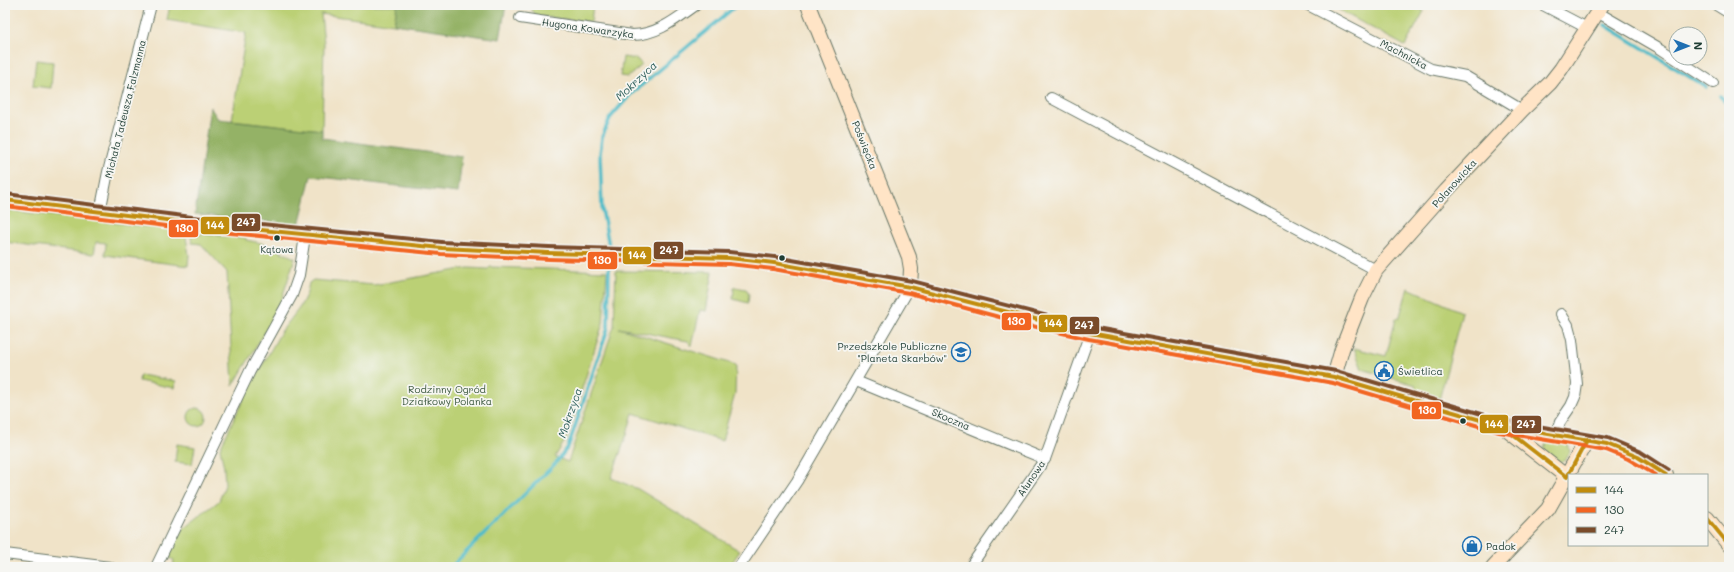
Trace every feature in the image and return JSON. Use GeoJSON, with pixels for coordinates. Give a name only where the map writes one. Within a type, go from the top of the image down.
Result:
{"type":"FeatureCollection","features":[{"type":"Feature","properties":{"kind":"street","name":"Michała Tadeusza Falzmanna"},"geometry":{"type":"LineString","coordinates":[[100,212],[107,178],[151,5]]}},
{"type":"Feature","properties":{"kind":"street","name":"Hugona Kowarzyka"},"geometry":{"type":"LineString","coordinates":[[520,18],[632,35],[643,35],[663,28],[696,5]]}},
{"type":"Feature","properties":{"kind":"street","name":"Poświęcka"},"geometry":{"type":"LineString","coordinates":[[808,5],[909,257],[911,269],[910,287]]}},
{"type":"Feature","properties":{"kind":"street","name":"Machnicka"},"geometry":{"type":"LineString","coordinates":[[1308,5],[1431,69],[1465,76],[1522,110]]}},
{"type":"Feature","properties":{"kind":"street"},"geometry":{"type":"LineString","coordinates":[[1543,5],[1587,28]]}},
{"type":"Feature","properties":{"kind":"street"},"geometry":{"type":"LineString","coordinates":[[1716,5],[1729,13]]}},
{"type":"Feature","properties":{"kind":"street"},"geometry":{"type":"LineString","coordinates":[[1599,9],[1713,83]]}},
{"type":"Feature","properties":{"kind":"street","name":"Polanowicka"},"geometry":{"type":"LineString","coordinates":[[1334,377],[1342,349],[1362,298],[1376,270],[1561,69],[1599,9]]}},
{"type":"Feature","properties":{"kind":"street"},"geometry":{"type":"LineString","coordinates":[[1051,98],[1376,270]]}},
{"type":"Feature","properties":{"kind":"street"},"geometry":{"type":"LineString","coordinates":[[5,200],[305,236],[480,251],[744,259],[910,287],[1046,323],[1090,333],[1334,377],[1502,426],[1556,434],[1618,448],[1648,462],[1665,474]]}},
{"type":"Feature","properties":{"kind":"street"},"geometry":{"type":"LineString","coordinates":[[156,567],[250,371],[292,295],[299,275],[305,236]]}},
{"type":"Feature","properties":{"kind":"street"},"geometry":{"type":"LineString","coordinates":[[739,567],[797,481],[910,287]]}},
{"type":"Feature","properties":{"kind":"street"},"geometry":{"type":"LineString","coordinates":[[1556,434],[1560,422],[1571,406],[1575,397],[1577,384],[1572,340],[1568,325],[1561,314]]}},
{"type":"Feature","properties":{"kind":"street","name":"Ałunowa"},"geometry":{"type":"LineString","coordinates":[[970,567],[1045,459],[1090,333]]}},
{"type":"Feature","properties":{"kind":"street","name":"Skoczna"},"geometry":{"type":"LineString","coordinates":[[856,381],[1045,459]]}},
{"type":"Feature","properties":{"kind":"street"},"geometry":{"type":"LineString","coordinates":[[1493,567],[1548,509],[1567,477],[1502,426]]}},
{"type":"Feature","properties":{"kind":"street"},"geometry":{"type":"LineString","coordinates":[[1569,474],[1586,440]]}},
{"type":"Feature","properties":{"kind":"street"},"geometry":{"type":"LineString","coordinates":[[1708,519],[1729,545]]}},
{"type":"Feature","properties":{"kind":"street"},"geometry":{"type":"LineString","coordinates":[[5,554],[110,567]]}},
{"type":"Feature","properties":{"kind":"green space"},"geometry":{"type":"Polygon","coordinates":[[[170,5],[397,5],[394,24],[321,14],[324,43],[322,130],[232,120],[246,33],[167,20],[170,5]]]}},
{"type":"Feature","properties":{"kind":"green space"},"geometry":{"type":"Polygon","coordinates":[[[397,5],[506,5],[500,39],[394,24],[397,5]]]}},
{"type":"Feature","properties":{"kind":"green space"},"geometry":{"type":"Polygon","coordinates":[[[525,5],[593,5],[591,22],[536,16],[531,8],[525,5]]]}},
{"type":"Feature","properties":{"kind":"green space"},"geometry":{"type":"Polygon","coordinates":[[[1342,5],[1412,5],[1424,11],[1405,46],[1339,10],[1342,5]]]}},
{"type":"Feature","properties":{"kind":"green space"},"geometry":{"type":"Polygon","coordinates":[[[623,57],[637,59],[642,65],[628,77],[620,76],[623,57]]]}},
{"type":"Feature","properties":{"kind":"green space"},"geometry":{"type":"Polygon","coordinates":[[[36,60],[53,62],[51,88],[33,86],[36,60]]]}},
{"type":"Feature","properties":{"kind":"green space"},"geometry":{"type":"Polygon","coordinates":[[[210,107],[218,119],[322,130],[322,138],[462,157],[458,193],[311,176],[299,225],[195,214],[210,107]]]}},
{"type":"Feature","properties":{"kind":"green space"},"geometry":{"type":"Polygon","coordinates":[[[5,210],[185,231],[189,255],[188,266],[105,255],[106,243],[96,242],[94,254],[5,242],[5,210]]]}},
{"type":"Feature","properties":{"kind":"green space"},"geometry":{"type":"Polygon","coordinates":[[[190,233],[246,238],[246,240],[261,243],[295,258],[278,310],[233,386],[227,272],[201,244],[192,243],[190,233]]]}},
{"type":"Feature","properties":{"kind":"green space","name":"Rodzinny Ogród Działkowy Polanka"},"geometry":{"type":"Polygon","coordinates":[[[490,267],[607,271],[603,323],[566,439],[555,457],[568,462],[614,326],[616,271],[713,272],[706,311],[700,310],[692,346],[688,341],[619,328],[736,365],[735,394],[722,441],[633,413],[611,478],[638,489],[740,551],[729,567],[173,567],[174,560],[168,557],[180,531],[219,501],[225,485],[224,468],[220,448],[246,394],[281,332],[300,307],[307,293],[309,283],[313,280],[374,285],[468,268],[488,269],[490,267]]]}},
{"type":"Feature","properties":{"kind":"green space"},"geometry":{"type":"Polygon","coordinates":[[[734,287],[746,289],[749,295],[748,303],[733,299],[734,287]]]}},
{"type":"Feature","properties":{"kind":"green space"},"geometry":{"type":"Polygon","coordinates":[[[1408,288],[1462,312],[1439,400],[1414,393],[1416,385],[1362,369],[1354,348],[1386,356],[1396,318],[1399,319],[1408,288]]]}},
{"type":"Feature","properties":{"kind":"green space"},"geometry":{"type":"Polygon","coordinates":[[[140,375],[176,381],[174,388],[139,381],[140,375]]]}},
{"type":"Feature","properties":{"kind":"green space"},"geometry":{"type":"Polygon","coordinates":[[[197,408],[203,411],[206,417],[203,423],[197,426],[191,423],[188,417],[191,411],[197,408]]]}},
{"type":"Feature","properties":{"kind":"green space"},"geometry":{"type":"Polygon","coordinates":[[[1548,440],[1568,444],[1570,451],[1564,461],[1559,462],[1543,450],[1548,440]]]}},
{"type":"Feature","properties":{"kind":"green space"},"geometry":{"type":"Polygon","coordinates":[[[177,444],[195,447],[192,464],[175,462],[177,444]]]}},
{"type":"Feature","properties":{"kind":"waterway","name":"Mokrzyca"},"geometry":{"type":"LineString","coordinates":[[609,246],[602,209],[600,154],[602,137],[610,118],[630,95],[737,5]]}},
{"type":"Feature","properties":{"kind":"waterway"},"geometry":{"type":"LineString","coordinates":[[1605,25],[1706,87]]}},
{"type":"Feature","properties":{"kind":"waterway"},"geometry":{"type":"LineString","coordinates":[[1720,96],[1729,105]]}},
{"type":"Feature","properties":{"kind":"waterway","name":"Mokrzyca"},"geometry":{"type":"LineString","coordinates":[[451,567],[556,463],[568,447],[608,328],[609,269]]}},
{"type":"Feature","properties":{"kind":"transit line","name":"247"},"geometry":{"type":"LineString","coordinates":[[6,194],[192,217],[442,242],[549,247],[729,252],[775,257],[912,281],[1091,327],[1336,371],[1502,420],[1608,438],[1641,452],[1669,470]]}},
{"type":"Feature","properties":{"kind":"transit line","name":"144"},"geometry":{"type":"LineString","coordinates":[[5,200],[191,223],[442,248],[549,253],[729,258],[774,263],[910,287],[1090,333],[1334,377],[1501,426],[1607,444],[1638,457],[1664,474]]}},
{"type":"Feature","properties":{"kind":"transit line","name":"130"},"geometry":{"type":"LineString","coordinates":[[5,206],[190,229],[441,254],[549,259],[729,264],[773,269],[909,293],[1044,329],[1089,339],[1333,383],[1499,432],[1606,450],[1628,459],[1654,474]]}},
{"type":"Feature","properties":{"kind":"transit line","name":"144"},"geometry":{"type":"LineString","coordinates":[[1504,428],[1567,477],[1568,475]]}},
{"type":"Feature","properties":{"kind":"transit line","name":"144"},"geometry":{"type":"LineString","coordinates":[[1569,474],[1587,440]]}},
{"type":"Feature","properties":{"kind":"transit line","name":"144"},"geometry":{"type":"LineString","coordinates":[[1708,519],[1729,545]]}},
{"type":"Feature","properties":{"kind":"place","name":"Kątowa"},"geometry":{"type":"Point","coordinates":[277,238]}},
{"type":"Feature","properties":{"kind":"place","name":"Przedszkole Publiczne \"Planeta Skarbów\""},"geometry":{"type":"Point","coordinates":[961,352]}},
{"type":"Feature","properties":{"kind":"place","name":"Świetlica"},"geometry":{"type":"Point","coordinates":[1384,371]}},
{"type":"Feature","properties":{"kind":"place","name":"Padok"},"geometry":{"type":"Point","coordinates":[1472,546]}}]}
